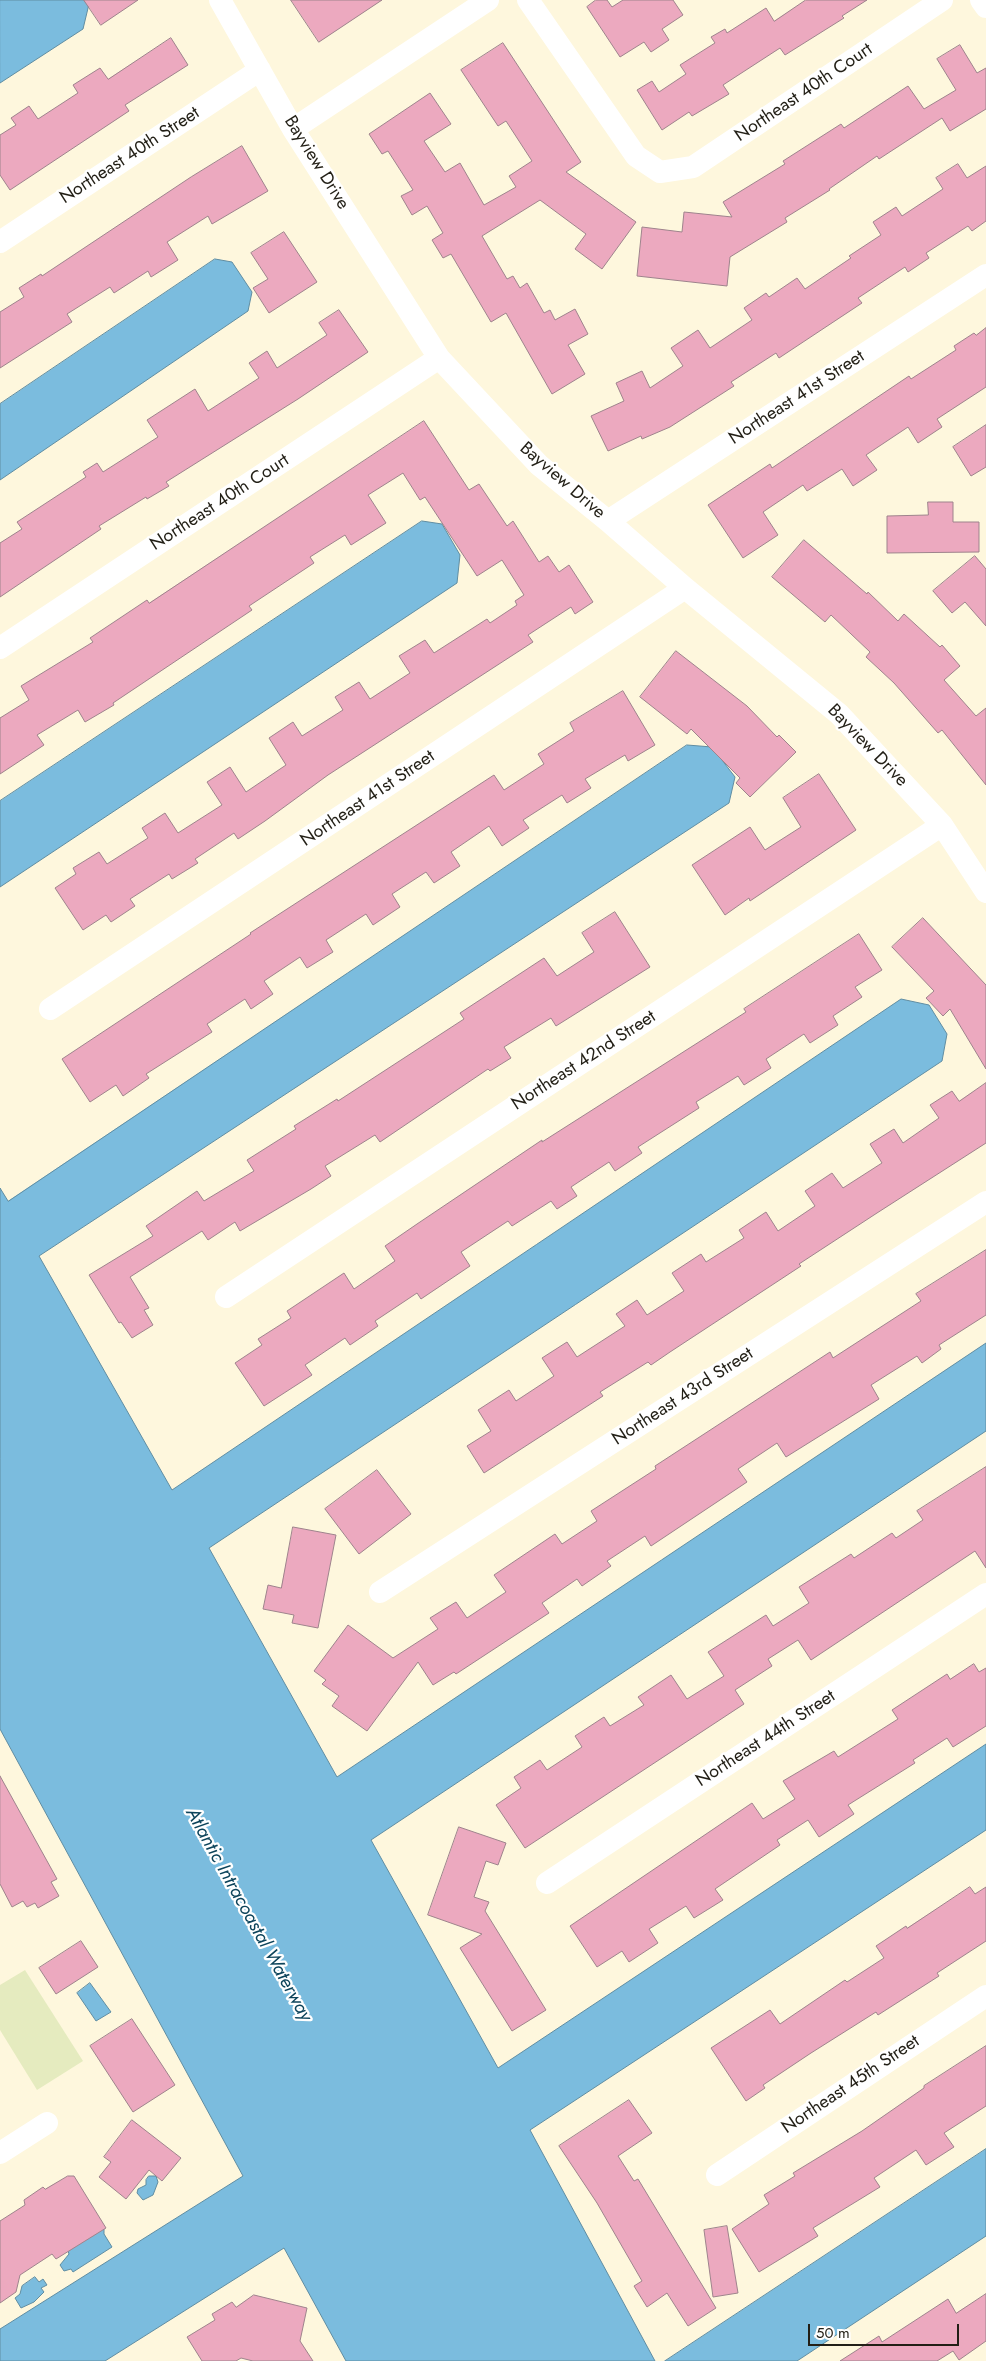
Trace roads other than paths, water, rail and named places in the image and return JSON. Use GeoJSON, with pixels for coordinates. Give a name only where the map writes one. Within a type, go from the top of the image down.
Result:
{"type":"FeatureCollection","features":[{"type":"Feature","properties":{"kind":"street","name":"Bayview Drive"},"geometry":{"type":"LineString","coordinates":[[220,0],[293,128],[439,358],[539,465],[839,714],[942,825],[986,892]]}},
{"type":"Feature","properties":{"kind":"street"},"geometry":{"type":"LineString","coordinates":[[293,128],[488,0]]}},
{"type":"Feature","properties":{"kind":"street","name":"Northeast 40th Court"},"geometry":{"type":"LineString","coordinates":[[528,0],[636,156],[660,172],[693,167],[942,0]]}},
{"type":"Feature","properties":{"kind":"street"},"geometry":{"type":"LineString","coordinates":[[981,0],[986,7]]}},
{"type":"Feature","properties":{"kind":"street","name":"Northeast 40th Street"},"geometry":{"type":"LineString","coordinates":[[0,242],[260,70]]}},
{"type":"Feature","properties":{"kind":"street","name":"Northeast 41st Street"},"geometry":{"type":"LineString","coordinates":[[608,521],[986,275]]}},
{"type":"Feature","properties":{"kind":"street","name":"Northeast 40th Court"},"geometry":{"type":"LineString","coordinates":[[0,648],[439,358]]}},
{"type":"Feature","properties":{"kind":"street","name":"Northeast 41st Street"},"geometry":{"type":"LineString","coordinates":[[50,1010],[685,588]]}},
{"type":"Feature","properties":{"kind":"street","name":"Northeast 42nd Street"},"geometry":{"type":"LineString","coordinates":[[226,1297],[942,825]]}},
{"type":"Feature","properties":{"kind":"street","name":"Northeast 43rd Street"},"geometry":{"type":"LineString","coordinates":[[380,1592],[986,1202]]}},
{"type":"Feature","properties":{"kind":"street","name":"Northeast 44th Street"},"geometry":{"type":"LineString","coordinates":[[547,1883],[986,1594]]}},
{"type":"Feature","properties":{"kind":"street","name":"Northeast 45th Street"},"geometry":{"type":"LineString","coordinates":[[717,2175],[986,1996]]}},
{"type":"Feature","properties":{"kind":"street"},"geometry":{"type":"LineString","coordinates":[[0,2153],[47,2123]]}},
{"type":"Feature","properties":{"kind":"water"},"geometry":{"type":"Polygon","coordinates":[[[0,0],[87,0],[89,4],[83,29],[0,83],[0,0]]]}},
{"type":"Feature","properties":{"kind":"water"},"geometry":{"type":"Polygon","coordinates":[[[215,259],[232,262],[252,292],[248,311],[0,480],[0,404],[215,259]]]}},
{"type":"Feature","properties":{"kind":"water"},"geometry":{"type":"Polygon","coordinates":[[[422,521],[442,524],[460,555],[457,583],[0,887],[0,801],[422,521]]]}},
{"type":"Feature","properties":{"kind":"water","name":"Atlantic Intracoastal Waterway"},"geometry":{"type":"Polygon","coordinates":[[[687,745],[712,747],[735,777],[729,803],[39,1256],[172,1490],[901,999],[929,1005],[947,1034],[942,1061],[209,1548],[337,1777],[986,1343],[986,1431],[371,1840],[498,2068],[986,1744],[986,1830],[530,2130],[655,2361],[346,2361],[284,2248],[105,2361],[0,2361],[0,2329],[243,2176],[0,1729],[0,1188],[8,1201],[687,745]]]}},
{"type":"Feature","properties":{"kind":"water"},"geometry":{"type":"Polygon","coordinates":[[[90,1983],[111,2012],[96,2021],[77,1993],[90,1983]]]}},
{"type":"Feature","properties":{"kind":"water"},"geometry":{"type":"Polygon","coordinates":[[[986,2149],[986,2236],[797,2361],[665,2361],[986,2149]]]}},
{"type":"Feature","properties":{"kind":"water"},"geometry":{"type":"Polygon","coordinates":[[[149,2176],[156,2176],[158,2182],[153,2195],[143,2200],[137,2193],[138,2189],[146,2185],[146,2180],[149,2176]]]}},
{"type":"Feature","properties":{"kind":"water"},"geometry":{"type":"Polygon","coordinates":[[[104,2229],[104,2234],[112,2247],[73,2272],[71,2269],[64,2271],[60,2265],[69,2254],[68,2251],[104,2229]]]}},
{"type":"Feature","properties":{"kind":"water"},"geometry":{"type":"Polygon","coordinates":[[[35,2277],[39,2282],[43,2279],[47,2285],[41,2288],[44,2292],[34,2302],[21,2308],[15,2298],[20,2294],[22,2286],[35,2277]]]}}]}
